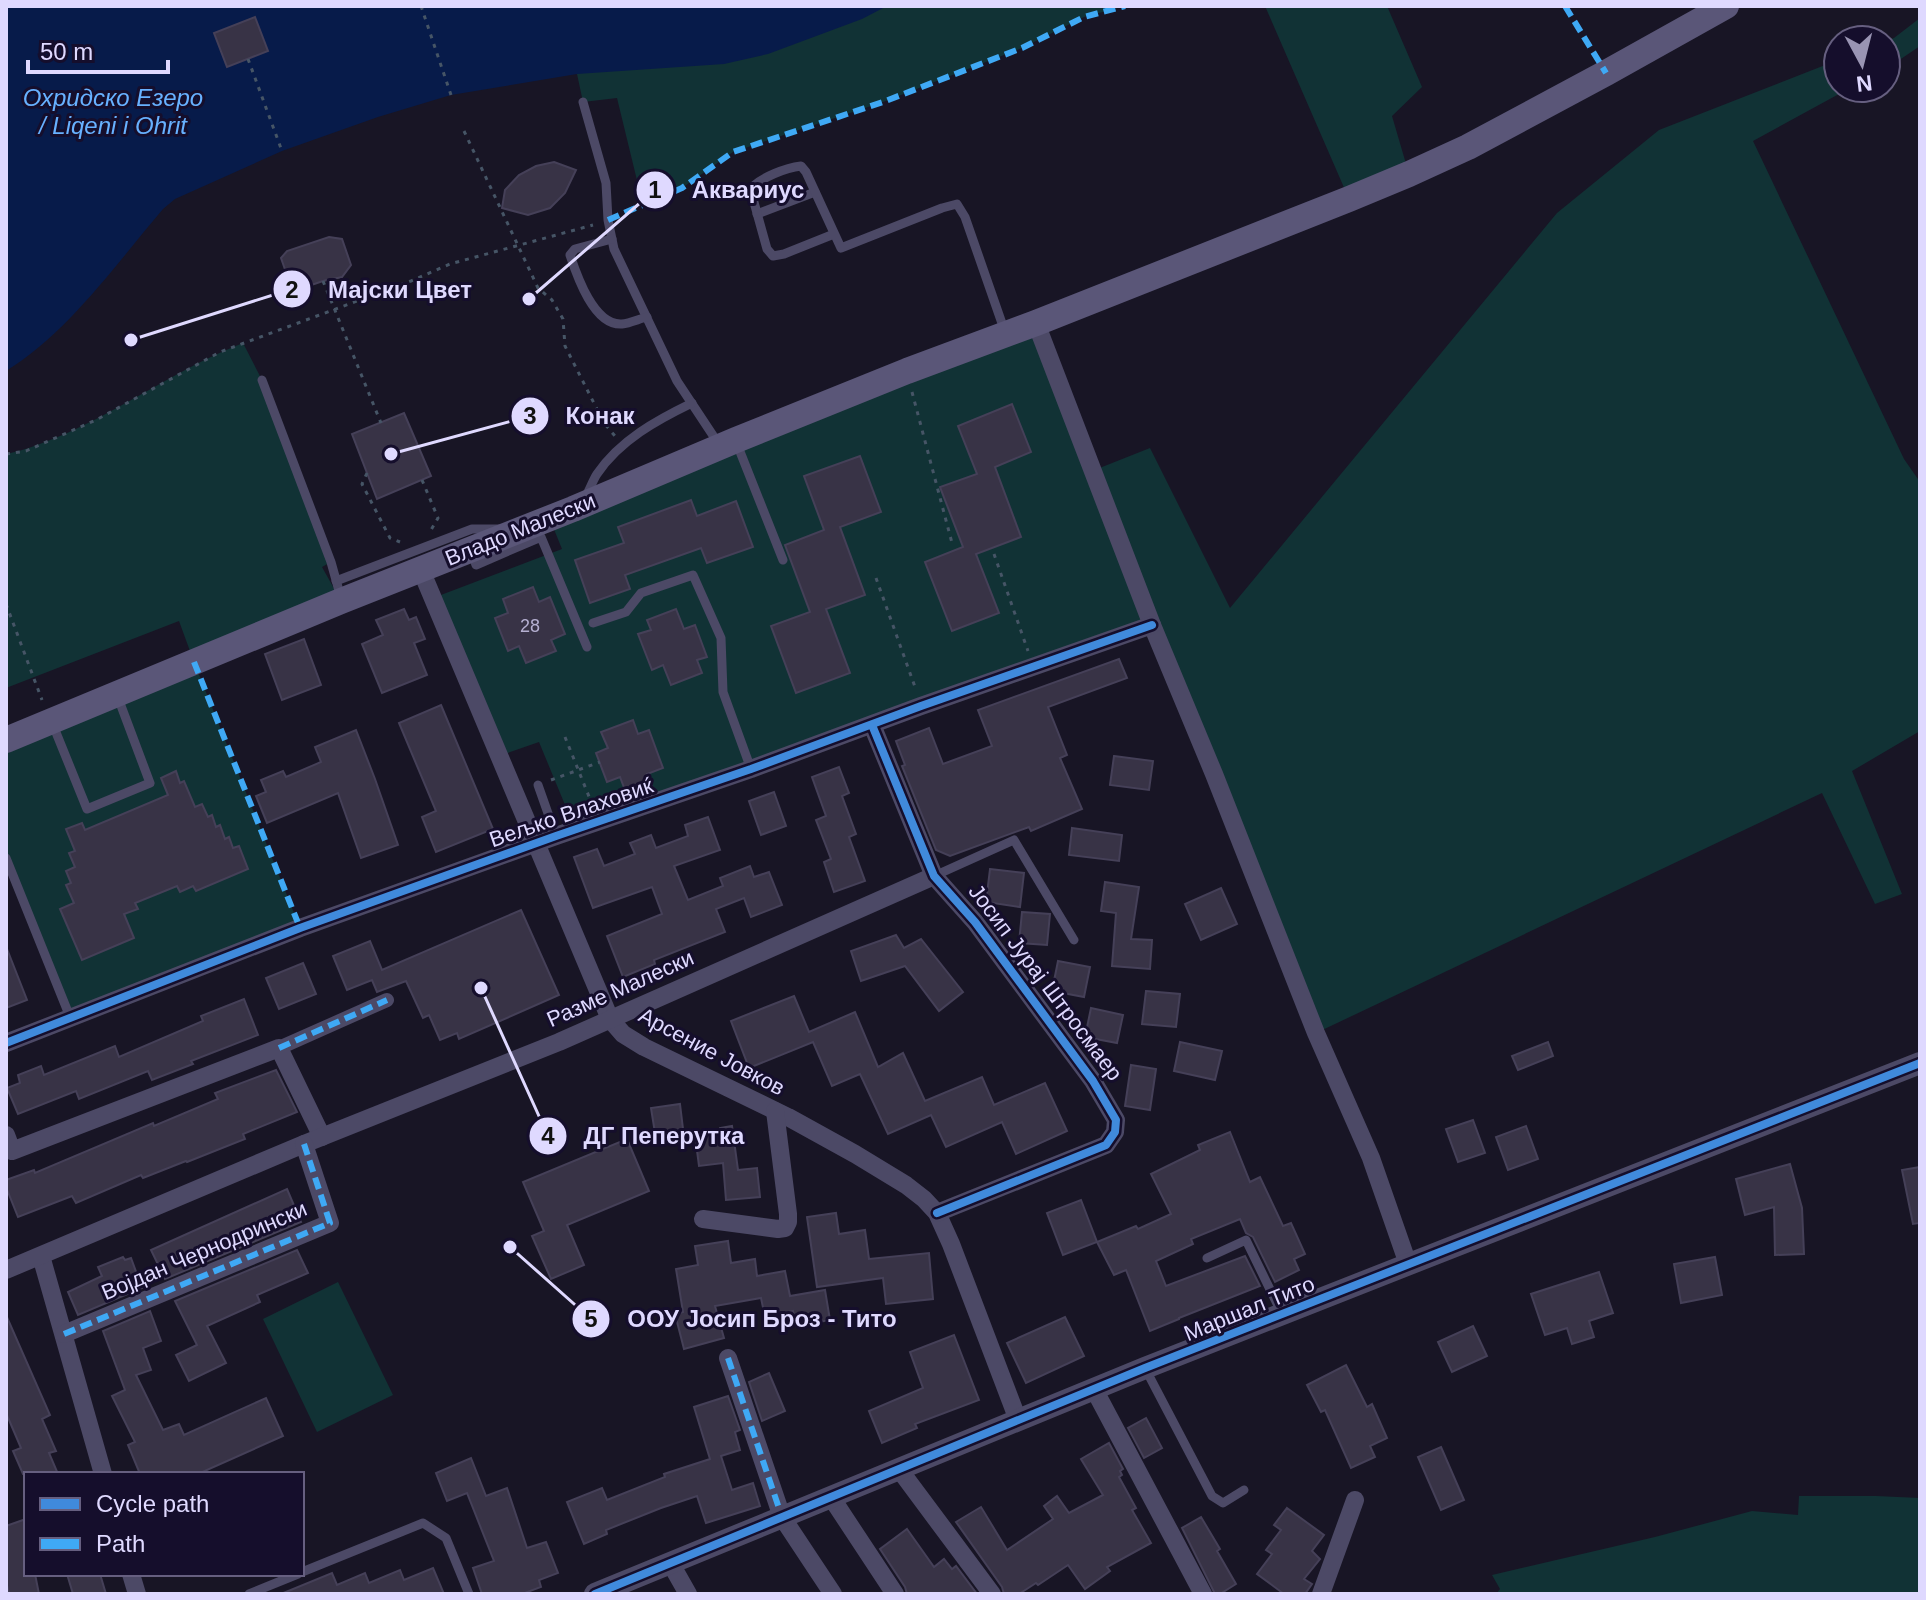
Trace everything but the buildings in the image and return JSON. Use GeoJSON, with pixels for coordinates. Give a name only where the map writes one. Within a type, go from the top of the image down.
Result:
{"type":"FeatureCollection","features":[{"type":"Feature","properties":{"kind":"main road","name":"Владо Малески"},"geometry":{"type":"LineString","coordinates":[[6,740],[117,695],[338,591],[420,560],[471,550],[907,371],[1349,199],[1468,147],[1726,6]]}},
{"type":"Feature","properties":{"kind":"street"},"geometry":{"type":"LineString","coordinates":[[1036,323],[1152,625],[1316,1033],[1371,1158],[1408,1264]]}},
{"type":"Feature","properties":{"kind":"street","name":"Арсение Јовков"},"geometry":{"type":"LineString","coordinates":[[420,560],[610,1019],[623,1034],[644,1047],[855,1154],[924,1199],[937,1213],[951,1244],[1018,1420]]}},
{"type":"Feature","properties":{"kind":"street","name":"Вељко Влаховиќ"},"geometry":{"type":"LineString","coordinates":[[6,1043],[300,928],[1152,625]]}},
{"type":"Feature","properties":{"kind":"street","name":"Јосип Јурај Штросмаер"},"geometry":{"type":"LineString","coordinates":[[872,725],[934,876],[975,922],[1093,1081],[1116,1120],[1115,1132],[1106,1145],[937,1213]]}},
{"type":"Feature","properties":{"kind":"street","name":"Разме Малески"},"geometry":{"type":"LineString","coordinates":[[6,1270],[304,1144],[559,1042],[934,876]]}},
{"type":"Feature","properties":{"kind":"street"},"geometry":{"type":"LineString","coordinates":[[6,1135],[12,1151],[279,1048],[387,1000]]}},
{"type":"Feature","properties":{"kind":"street"},"geometry":{"type":"LineString","coordinates":[[279,1048],[322,1137]]}},
{"type":"Feature","properties":{"kind":"street","name":"Маршал Тито"},"geometry":{"type":"LineString","coordinates":[[595,1594],[1145,1368],[1920,1063]]}},
{"type":"Feature","properties":{"kind":"street"},"geometry":{"type":"LineString","coordinates":[[703,1219],[785,1228],[788,1214],[775,1111]]}},
{"type":"Feature","properties":{"kind":"street","name":"Војдан Чернодрински"},"geometry":{"type":"LineString","coordinates":[[64,1334],[330,1223],[304,1144]]}},
{"type":"Feature","properties":{"kind":"street"},"geometry":{"type":"LineString","coordinates":[[41,1256],[102,1472]]}},
{"type":"Feature","properties":{"kind":"street"},"geometry":{"type":"LineString","coordinates":[[728,1358],[782,1517],[833,1594]]}},
{"type":"Feature","properties":{"kind":"street"},"geometry":{"type":"LineString","coordinates":[[1094,1389],[1203,1594]]}},
{"type":"Feature","properties":{"kind":"street"},"geometry":{"type":"LineString","coordinates":[[899,1469],[992,1594]]}},
{"type":"Feature","properties":{"kind":"street"},"geometry":{"type":"LineString","coordinates":[[831,1497],[895,1594]]}},
{"type":"Feature","properties":{"kind":"street"},"geometry":{"type":"LineString","coordinates":[[1321,1594],[1355,1500]]}},
{"type":"Feature","properties":{"kind":"street"},"geometry":{"type":"LineString","coordinates":[[671,1564],[688,1594]]}},
{"type":"Feature","properties":{"kind":"lane"},"geometry":{"type":"LineString","coordinates":[[583,102],[606,183],[608,220],[614,249],[677,381],[728,443],[783,560]]}},
{"type":"Feature","properties":{"kind":"lane"},"geometry":{"type":"LineString","coordinates":[[834,234],[773,256],[767,249],[752,187],[801,166],[841,248],[957,204],[965,217],[1006,334]]}},
{"type":"Feature","properties":{"kind":"lane"},"geometry":{"type":"LineString","coordinates":[[757,214],[815,192]]}},
{"type":"Feature","properties":{"kind":"lane"},"geometry":{"type":"LineString","coordinates":[[612,239],[575,249],[570,255],[575,270],[589,299],[605,320],[620,324],[647,317]]}},
{"type":"Feature","properties":{"kind":"lane"},"geometry":{"type":"LineString","coordinates":[[262,380],[331,562],[338,591]]}},
{"type":"Feature","properties":{"kind":"lane"},"geometry":{"type":"LineString","coordinates":[[583,504],[597,474],[622,445],[659,419],[692,403]]}},
{"type":"Feature","properties":{"kind":"lane"},"geometry":{"type":"LineString","coordinates":[[420,560],[472,529],[520,529]]}},
{"type":"Feature","properties":{"kind":"lane"},"geometry":{"type":"LineString","coordinates":[[471,550],[476,565],[541,537],[587,647]]}},
{"type":"Feature","properties":{"kind":"lane"},"geometry":{"type":"LineString","coordinates":[[593,623],[626,612],[641,593],[693,575],[721,638],[723,692],[751,769]]}},
{"type":"Feature","properties":{"kind":"lane"},"geometry":{"type":"LineString","coordinates":[[51,722],[87,809],[150,783],[117,695]]}},
{"type":"Feature","properties":{"kind":"lane"},"geometry":{"type":"LineString","coordinates":[[538,785],[556,836]]}},
{"type":"Feature","properties":{"kind":"lane"},"geometry":{"type":"LineString","coordinates":[[934,876],[1014,840],[1074,940]]}},
{"type":"Feature","properties":{"kind":"lane"},"geometry":{"type":"LineString","coordinates":[[6,858],[70,1017]]}},
{"type":"Feature","properties":{"kind":"lane"},"geometry":{"type":"LineString","coordinates":[[1207,1258],[1246,1240],[1282,1314]]}},
{"type":"Feature","properties":{"kind":"lane"},"geometry":{"type":"LineString","coordinates":[[1145,1368],[1212,1496],[1223,1503],[1244,1490]]}},
{"type":"Feature","properties":{"kind":"lane"},"geometry":{"type":"LineString","coordinates":[[304,1571],[423,1523],[446,1538],[469,1594]]}},
{"type":"Feature","properties":{"kind":"lane"},"geometry":{"type":"LineString","coordinates":[[249,1594],[293,1576]]}},
{"type":"Feature","properties":{"kind":"path"},"geometry":{"type":"LineString","coordinates":[[421,6],[451,95]]}},
{"type":"Feature","properties":{"kind":"path"},"geometry":{"type":"LineString","coordinates":[[248,59],[282,151]]}},
{"type":"Feature","properties":{"kind":"path"},"geometry":{"type":"LineString","coordinates":[[464,131],[538,288],[552,300],[563,319],[565,346],[604,423],[622,445]]}},
{"type":"Feature","properties":{"kind":"path"},"geometry":{"type":"LineString","coordinates":[[6,454],[26,451],[96,420],[220,352],[450,264],[608,220]]}},
{"type":"Feature","properties":{"kind":"path"},"geometry":{"type":"LineString","coordinates":[[323,281],[381,423]]}},
{"type":"Feature","properties":{"kind":"path"},"geometry":{"type":"LineString","coordinates":[[907,371],[952,543]]}},
{"type":"Feature","properties":{"kind":"path"},"geometry":{"type":"LineString","coordinates":[[367,473],[362,484],[390,538],[420,560],[438,518],[422,480]]}},
{"type":"Feature","properties":{"kind":"path"},"geometry":{"type":"LineString","coordinates":[[994,554],[1034,666]]}},
{"type":"Feature","properties":{"kind":"path"},"geometry":{"type":"LineString","coordinates":[[876,578],[921,706]]}},
{"type":"Feature","properties":{"kind":"path"},"geometry":{"type":"LineString","coordinates":[[6,604],[51,722]]}},
{"type":"Feature","properties":{"kind":"path"},"geometry":{"type":"LineString","coordinates":[[565,737],[599,821]]}},
{"type":"Feature","properties":{"kind":"path"},"geometry":{"type":"LineString","coordinates":[[538,785],[600,762]]}},
{"type":"Feature","properties":{"kind":"green space"},"geometry":{"type":"Polygon","coordinates":[[[555,6],[1125,6],[1084,17],[1022,48],[883,102],[733,152],[682,188],[643,205],[617,98],[583,102],[555,6]]]}},
{"type":"Feature","properties":{"kind":"green space"},"geometry":{"type":"Polygon","coordinates":[[[1265,6],[1387,6],[1422,87],[1392,116],[1409,174],[1349,199],[1265,6]]]}},
{"type":"Feature","properties":{"kind":"green space"},"geometry":{"type":"Polygon","coordinates":[[[1920,18],[1920,46],[1902,58],[1902,32],[1920,18]]]}},
{"type":"Feature","properties":{"kind":"green space"},"geometry":{"type":"Polygon","coordinates":[[[1822,66],[1822,103],[1753,141],[1904,459],[1920,482],[1920,731],[1852,771],[1902,894],[1875,904],[1822,793],[1316,1033],[1152,625],[575,829],[539,742],[499,756],[433,598],[562,549],[549,517],[1036,323],[1092,471],[1150,448],[1230,608],[1557,213],[1659,130],[1822,66]]]}},
{"type":"Feature","properties":{"kind":"green space"},"geometry":{"type":"Polygon","coordinates":[[[243,343],[262,380],[331,562],[322,567],[341,601],[194,662],[179,621],[6,688],[6,454],[65,434],[243,343]]]}},
{"type":"Feature","properties":{"kind":"green space"},"geometry":{"type":"Polygon","coordinates":[[[194,662],[300,928],[70,1017],[6,858],[6,740],[194,662]]]}},
{"type":"Feature","properties":{"kind":"green space"},"geometry":{"type":"Polygon","coordinates":[[[338,1282],[393,1395],[317,1432],[263,1319],[338,1282]]]}},
{"type":"Feature","properties":{"kind":"green space"},"geometry":{"type":"Polygon","coordinates":[[[1799,1496],[1920,1498],[1920,1594],[1496,1594],[1500,1589],[1492,1575],[1752,1511],[1798,1515],[1799,1496]]]}},
{"type":"Feature","properties":{"kind":"water","name":"Охридско Езеро / Liqeni i Ohrit"},"geometry":{"type":"Polygon","coordinates":[[[6,6],[887,6],[862,19],[768,54],[724,64],[577,74],[451,95],[282,151],[175,199],[163,209],[71,318],[6,371],[6,6]]]}},
{"type":"Feature","properties":{"kind":"marked path"},"geometry":{"type":"LineString","coordinates":[[608,220],[682,188],[733,152],[883,102],[1022,48],[1084,17],[1125,6]]}},
{"type":"Feature","properties":{"kind":"marked path"},"geometry":{"type":"LineString","coordinates":[[1565,6],[1606,73]]}},
{"type":"Feature","properties":{"kind":"marked path"},"geometry":{"type":"LineString","coordinates":[[194,662],[300,928]]}},
{"type":"Feature","properties":{"kind":"marked path"},"geometry":{"type":"LineString","coordinates":[[279,1048],[387,1000]]}},
{"type":"Feature","properties":{"kind":"marked path"},"geometry":{"type":"LineString","coordinates":[[64,1334],[330,1223],[304,1144]]}},
{"type":"Feature","properties":{"kind":"marked path"},"geometry":{"type":"LineString","coordinates":[[728,1358],[782,1517]]}},
{"type":"Feature","properties":{"kind":"cycle path"},"geometry":{"type":"LineString","coordinates":[[6,1043],[300,928],[1152,625]]}},
{"type":"Feature","properties":{"kind":"cycle path"},"geometry":{"type":"LineString","coordinates":[[872,725],[934,876],[975,922],[1093,1081],[1116,1120],[1115,1132],[1106,1145],[937,1213]]}},
{"type":"Feature","properties":{"kind":"cycle path"},"geometry":{"type":"LineString","coordinates":[[595,1594],[1145,1368],[1920,1063]]}},
{"type":"Feature","properties":{"kind":"place","name":"Аквариус"},"geometry":{"type":"Point","coordinates":[529,299]}},
{"type":"Feature","properties":{"kind":"place","name":"Мајски Цвет"},"geometry":{"type":"Point","coordinates":[131,340]}},
{"type":"Feature","properties":{"kind":"place","name":"Конак"},"geometry":{"type":"Point","coordinates":[391,454]}},
{"type":"Feature","properties":{"kind":"place","name":"ДГ Пеперутка"},"geometry":{"type":"Point","coordinates":[481,988]}},
{"type":"Feature","properties":{"kind":"place","name":"ООУ Јосип Броз - Тито"},"geometry":{"type":"Point","coordinates":[510,1247]}}]}
